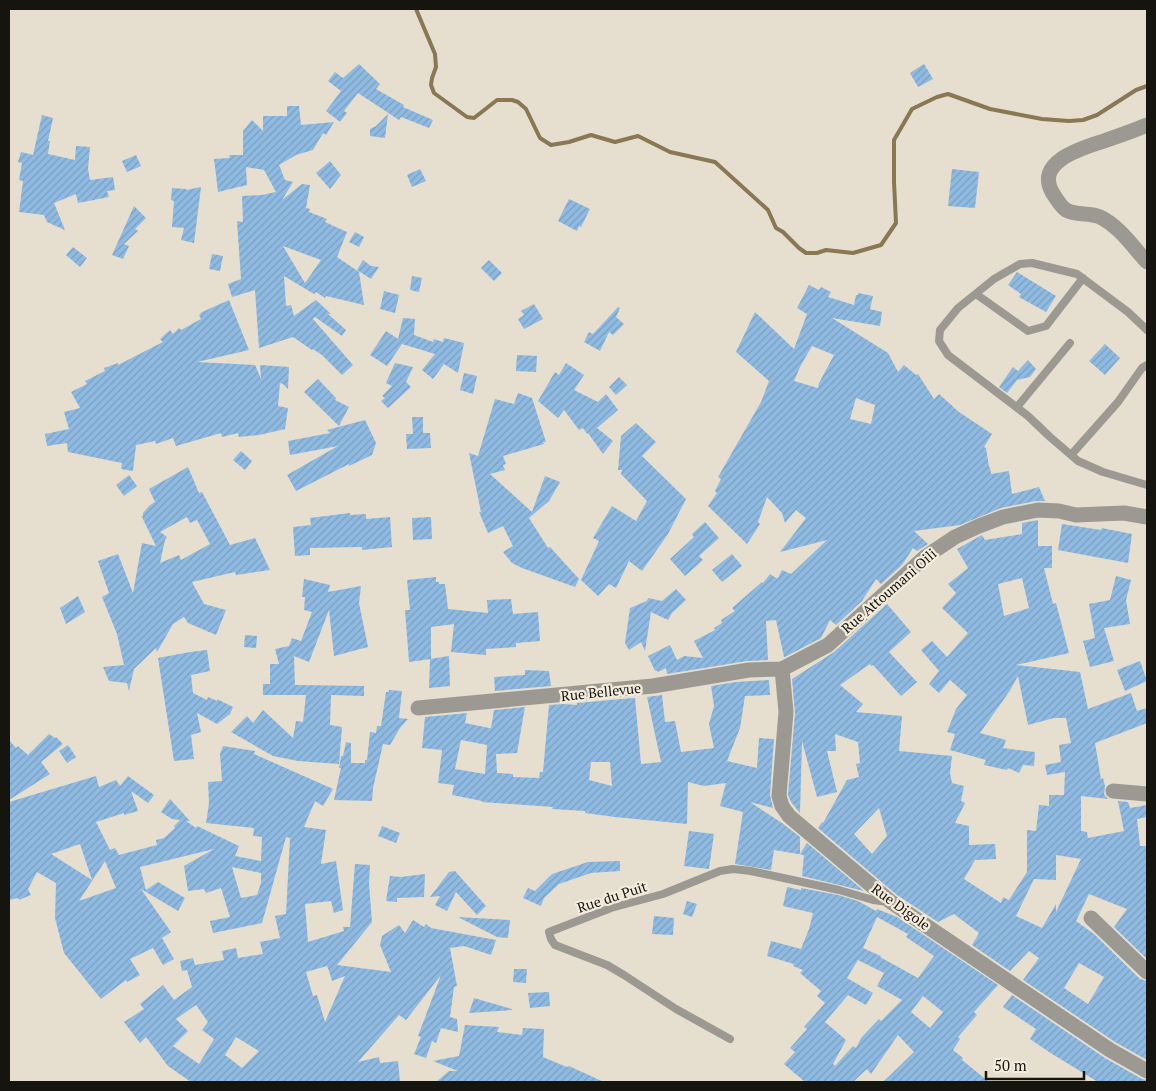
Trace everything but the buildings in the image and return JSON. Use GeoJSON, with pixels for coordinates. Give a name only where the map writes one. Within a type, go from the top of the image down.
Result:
{"type":"FeatureCollection","features":[{"type":"Feature","properties":{"kind":"street"},"geometry":{"type":"LineString","coordinates":[[1147,125],[1075,151],[1060,160],[1048,177],[1049,187],[1060,204],[1067,210],[1100,217],[1122,234],[1147,262]]}},
{"type":"Feature","properties":{"kind":"street","name":"Rue Attoumani Oili"},"geometry":{"type":"LineString","coordinates":[[782,669],[828,645],[925,557],[955,537],[979,526],[1003,517],[1038,510],[1058,511],[1076,515],[1124,513],[1147,517]]}},
{"type":"Feature","properties":{"kind":"street","name":"Rue Bellevue"},"geometry":{"type":"LineString","coordinates":[[418,708],[640,688],[674,684],[749,670],[782,669]]}},
{"type":"Feature","properties":{"kind":"street","name":"Rue Digole"},"geometry":{"type":"LineString","coordinates":[[782,669],[786,712],[780,796],[782,806],[789,816],[890,902],[1110,1050],[1147,1071]]}},
{"type":"Feature","properties":{"kind":"street"},"geometry":{"type":"LineString","coordinates":[[1113,791],[1147,794]]}},
{"type":"Feature","properties":{"kind":"street"},"geometry":{"type":"LineString","coordinates":[[1091,918],[1147,972]]}},
{"type":"Feature","properties":{"kind":"lane"},"geometry":{"type":"LineString","coordinates":[[1147,330],[1128,312],[1077,274],[1032,263],[1012,267],[958,308],[940,330],[939,341],[948,355],[1017,407],[1078,461],[1102,472],[1147,485]]}},
{"type":"Feature","properties":{"kind":"lane"},"geometry":{"type":"LineString","coordinates":[[976,294],[1028,331],[1046,326],[1083,278]]}},
{"type":"Feature","properties":{"kind":"lane"},"geometry":{"type":"LineString","coordinates":[[1017,407],[1070,343]]}},
{"type":"Feature","properties":{"kind":"lane"},"geometry":{"type":"LineString","coordinates":[[1071,455],[1118,402],[1142,368],[1147,365]]}},
{"type":"Feature","properties":{"kind":"lane","name":"Rue du Puit"},"geometry":{"type":"LineString","coordinates":[[730,1039],[676,1009],[616,970],[555,944],[549,932],[611,908],[663,894],[708,875],[733,870],[752,871],[839,890],[873,900],[890,902]]}},
{"type":"Feature","properties":{"kind":"waterway"},"geometry":{"type":"LineString","coordinates":[[416,9],[435,54],[436,67],[431,85],[434,93],[467,117],[474,118],[497,100],[512,100],[518,102],[526,109],[540,138],[551,145],[591,135],[615,142],[638,136],[670,152],[715,162],[768,210],[776,228],[806,253],[817,253],[826,250],[853,253],[881,245],[896,223],[894,140],[912,109],[948,94],[990,109],[1042,119],[1083,120],[1097,115],[1136,90],[1147,86]]}}]}
